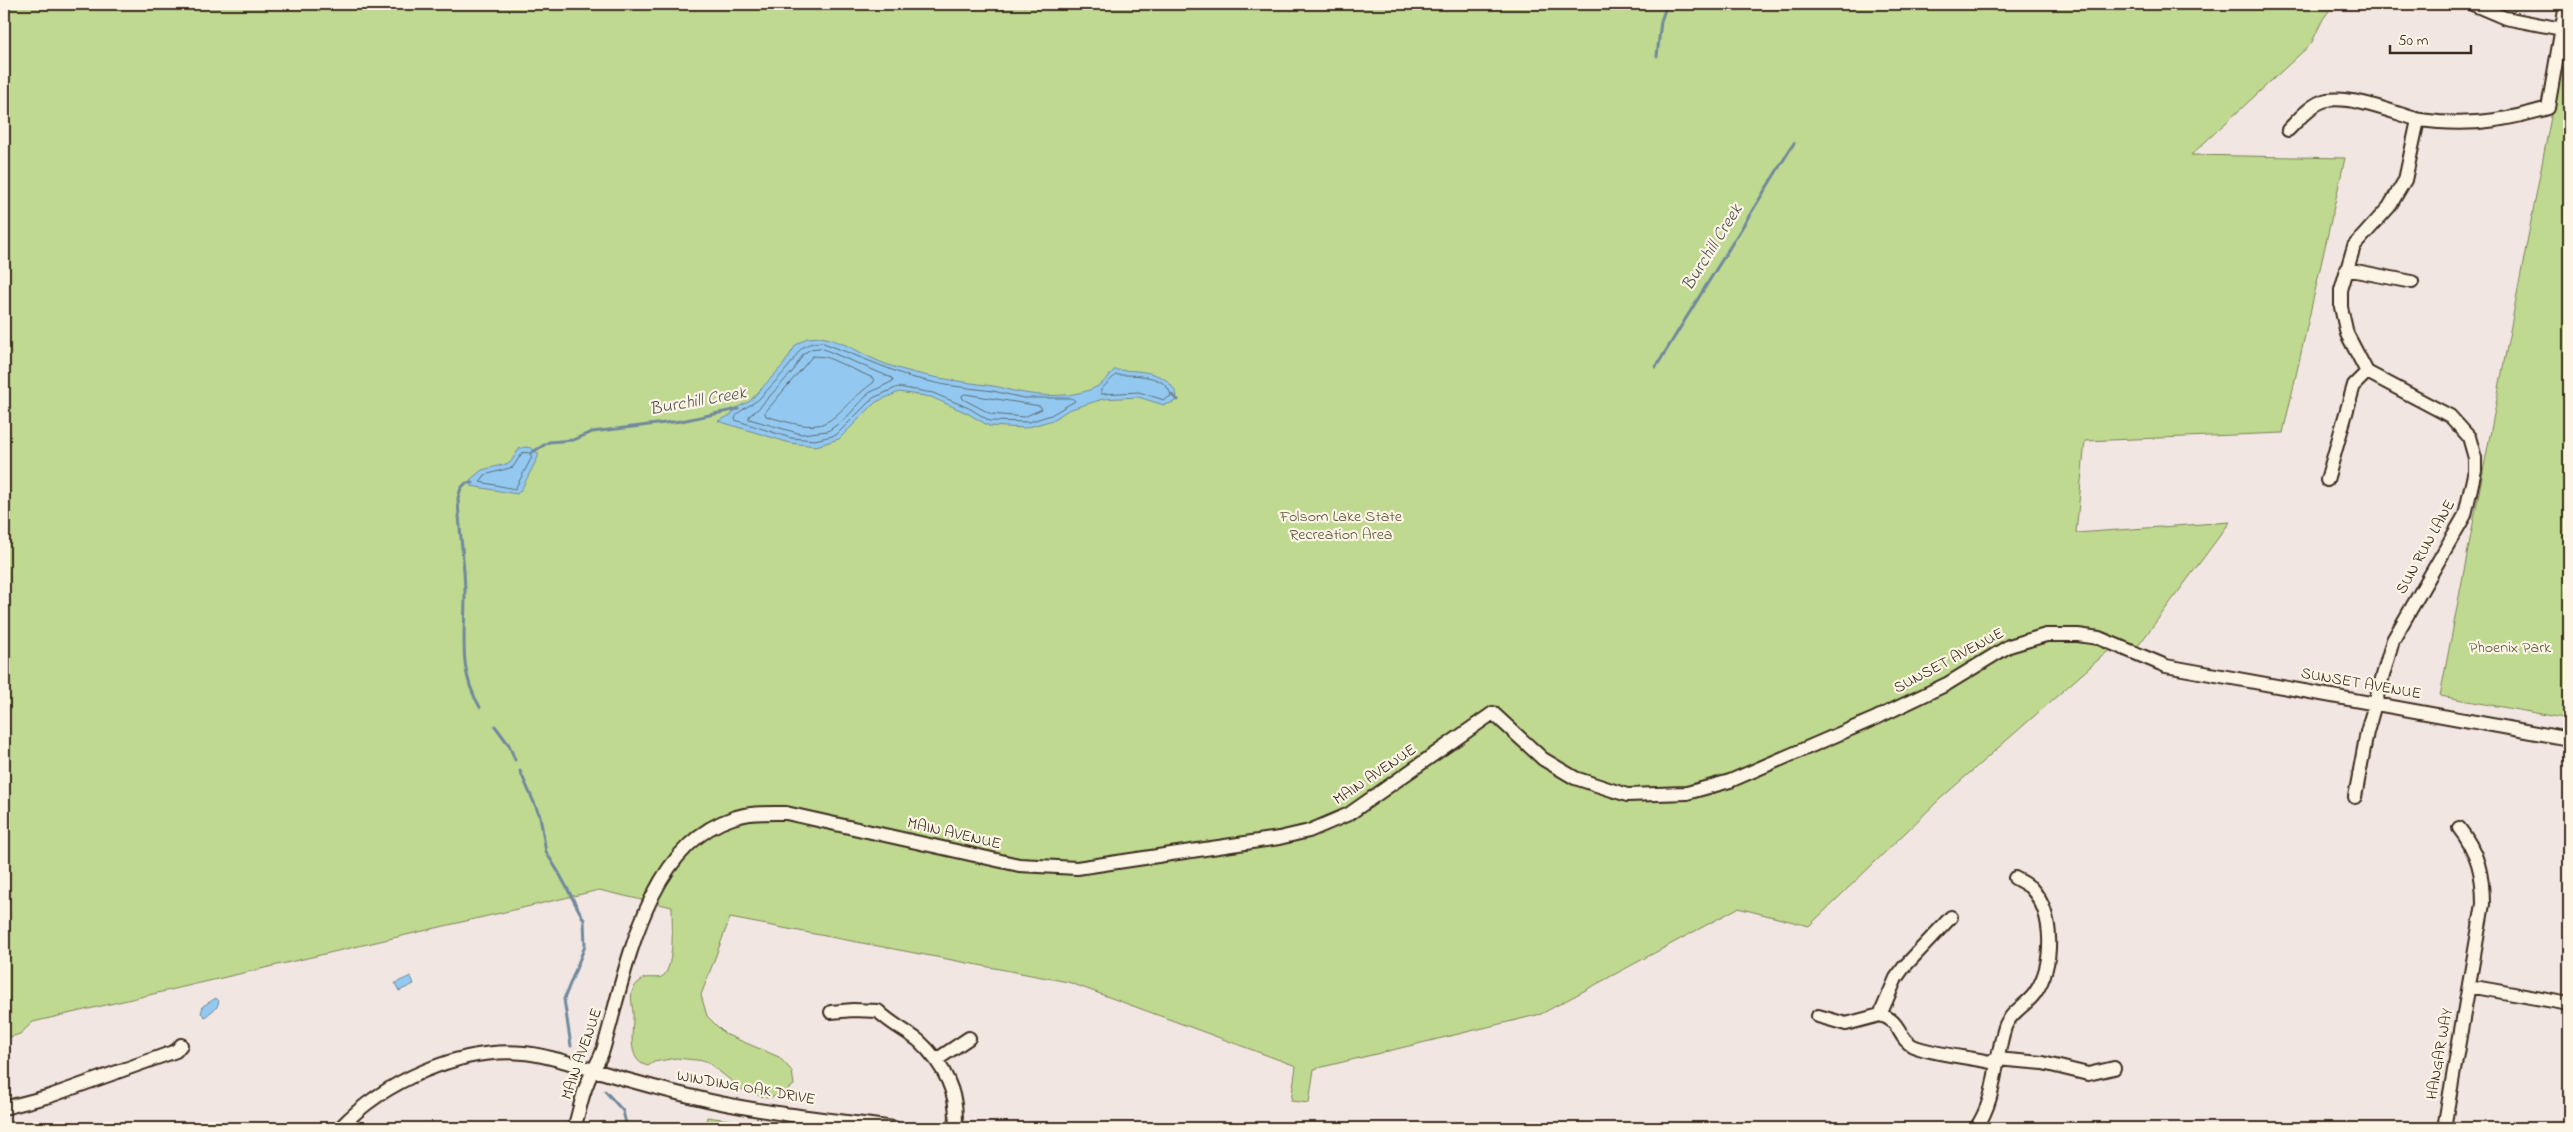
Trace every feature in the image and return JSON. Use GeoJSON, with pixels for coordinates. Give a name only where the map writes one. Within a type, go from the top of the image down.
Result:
{"type":"FeatureCollection","features":[{"type":"Feature","properties":{"kind":"street"},"geometry":{"type":"LineString","coordinates":[[2472,4],[2505,18],[2562,29]]}},
{"type":"Feature","properties":{"kind":"street"},"geometry":{"type":"LineString","coordinates":[[2288,130],[2316,104],[2326,100],[2339,100],[2397,112],[2418,120],[2471,124],[2507,120],[2548,108],[2566,4]]}},
{"type":"Feature","properties":{"kind":"street"},"geometry":{"type":"LineString","coordinates":[[2327,480],[2354,385],[2367,372],[2343,320],[2342,290],[2346,269],[2354,246],[2389,207],[2405,180],[2418,120]]}},
{"type":"Feature","properties":{"kind":"street"},"geometry":{"type":"LineString","coordinates":[[2346,269],[2412,282]]}},
{"type":"Feature","properties":{"kind":"street","name":"SUN RUN LANE"},"geometry":{"type":"LineString","coordinates":[[2354,797],[2367,732],[2386,659],[2397,630],[2465,514],[2471,496],[2475,458],[2469,437],[2450,416],[2367,372]]}},
{"type":"Feature","properties":{"kind":"street","name":"SUNSET AVENUE"},"geometry":{"type":"LineString","coordinates":[[1493,713],[1543,759],[1575,778],[1627,795],[1687,793],[1730,781],[1876,718],[1948,684],[2009,646],[2046,635],[2078,635],[2099,638],[2166,666],[2569,739]]}},
{"type":"Feature","properties":{"kind":"street","name":"MAIN AVENUE"},"geometry":{"type":"LineString","coordinates":[[574,1128],[587,1083],[603,1051],[624,970],[653,895],[668,867],[679,854],[701,834],[725,820],[750,814],[786,813],[1019,865],[1077,868],[1152,858],[1279,838],[1334,822],[1349,814],[1493,713]]}},
{"type":"Feature","properties":{"kind":"street","name":"HANGAR WAY"},"geometry":{"type":"LineString","coordinates":[[2444,1128],[2482,915],[2483,883],[2474,849],[2459,828]]}},
{"type":"Feature","properties":{"kind":"street"},"geometry":{"type":"LineString","coordinates":[[1976,1128],[1992,1098],[1996,1059],[2005,1025],[2035,994],[2046,968],[2048,924],[2031,888],[2015,878]]}},
{"type":"Feature","properties":{"kind":"street"},"geometry":{"type":"LineString","coordinates":[[1880,1015],[1896,978],[1904,966],[1951,918]]}},
{"type":"Feature","properties":{"kind":"street"},"geometry":{"type":"LineString","coordinates":[[2469,986],[2569,1004]]}},
{"type":"Feature","properties":{"kind":"street"},"geometry":{"type":"LineString","coordinates":[[831,1012],[853,1010],[878,1011],[892,1024],[918,1041],[936,1060],[952,1089],[955,1106],[955,1128]]}},
{"type":"Feature","properties":{"kind":"street"},"geometry":{"type":"LineString","coordinates":[[1818,1016],[1846,1024],[1880,1015],[1896,1023],[1904,1038],[1915,1046],[1990,1062],[1996,1059],[2043,1063],[2088,1074],[2114,1068]]}},
{"type":"Feature","properties":{"kind":"street"},"geometry":{"type":"LineString","coordinates":[[936,1060],[969,1038]]}},
{"type":"Feature","properties":{"kind":"street"},"geometry":{"type":"LineString","coordinates":[[9,1107],[176,1051],[181,1045]]}},
{"type":"Feature","properties":{"kind":"street","name":"WINDING OAK DRIVE"},"geometry":{"type":"LineString","coordinates":[[340,1128],[389,1088],[414,1075],[447,1064],[481,1056],[524,1053],[713,1102],[894,1128]]}},
{"type":"Feature","properties":{"kind":"green space","name":"Folsom Lake State Recreation Area"},"geometry":{"type":"Polygon","coordinates":[[[4,4],[2334,4],[2323,19],[2311,44],[2191,155],[2345,158],[2283,433],[2085,441],[2076,533],[2230,522],[2135,650],[2115,645],[1940,799],[1809,926],[1738,908],[1541,1014],[1314,1069],[1309,1103],[1291,1101],[1296,1066],[1068,982],[730,918],[701,995],[707,1016],[725,1034],[779,1057],[792,1071],[794,1085],[781,1095],[767,1098],[743,1090],[706,1061],[676,1058],[654,1062],[648,1066],[636,1058],[632,1043],[632,992],[635,986],[644,978],[662,977],[667,971],[672,943],[672,907],[599,890],[33,1022],[20,1034],[4,1039],[4,4]]]}},
{"type":"Feature","properties":{"kind":"green space","name":"Phoenix Park"},"geometry":{"type":"Polygon","coordinates":[[[2569,23],[2569,719],[2440,696],[2569,23]]]}},
{"type":"Feature","properties":{"kind":"green space"},"geometry":{"type":"Polygon","coordinates":[[[707,1117],[786,1128],[705,1128],[707,1117]]]}},
{"type":"Feature","properties":{"kind":"water"},"geometry":{"type":"Polygon","coordinates":[[[821,337],[838,342],[880,362],[914,373],[1028,394],[1059,395],[1080,393],[1100,384],[1114,370],[1151,373],[1159,376],[1173,387],[1177,396],[1174,402],[1164,405],[1138,397],[1103,399],[1068,410],[1053,420],[1025,428],[989,426],[967,413],[931,397],[899,392],[876,402],[839,439],[816,446],[790,443],[718,421],[731,415],[736,408],[750,401],[784,364],[796,345],[807,338],[821,337]]]}},
{"type":"Feature","properties":{"kind":"water"},"geometry":{"type":"Polygon","coordinates":[[[531,448],[538,453],[538,457],[521,490],[517,494],[471,486],[470,480],[482,470],[510,463],[519,449],[531,448]]]}},
{"type":"Feature","properties":{"kind":"water"},"geometry":{"type":"Polygon","coordinates":[[[411,976],[414,984],[399,991],[395,983],[411,976]]]}},
{"type":"Feature","properties":{"kind":"water"},"geometry":{"type":"Polygon","coordinates":[[[216,998],[219,1001],[217,1007],[205,1017],[201,1013],[203,1006],[216,998]]]}},
{"type":"Feature","properties":{"kind":"waterway"},"geometry":{"type":"LineString","coordinates":[[1657,56],[1661,21],[1667,4]]}},
{"type":"Feature","properties":{"kind":"waterway","name":"Burchill Creek"},"geometry":{"type":"LineString","coordinates":[[1656,367],[1794,143]]}},
{"type":"Feature","properties":{"kind":"waterway","name":"Burchill Creek"},"geometry":{"type":"LineString","coordinates":[[1172,395],[1178,400]]}},
{"type":"Feature","properties":{"kind":"waterway","name":"Burchill Creek"},"geometry":{"type":"LineString","coordinates":[[531,453],[549,442],[573,440],[592,432],[681,421],[738,409]]}},
{"type":"Feature","properties":{"kind":"waterway","name":"Burchill Creek"},"geometry":{"type":"LineString","coordinates":[[473,483],[466,483],[461,488],[458,498],[465,583],[464,652],[468,680],[480,707]]}},
{"type":"Feature","properties":{"kind":"waterway"},"geometry":{"type":"LineString","coordinates":[[495,726],[509,745],[515,760]]}},
{"type":"Feature","properties":{"kind":"waterway"},"geometry":{"type":"LineString","coordinates":[[520,771],[540,816],[546,852],[584,920],[585,946],[564,999],[571,1046]]}},
{"type":"Feature","properties":{"kind":"waterway","name":"Burchill Creek"},"geometry":{"type":"LineString","coordinates":[[605,1091],[623,1111],[627,1128]]}}]}
